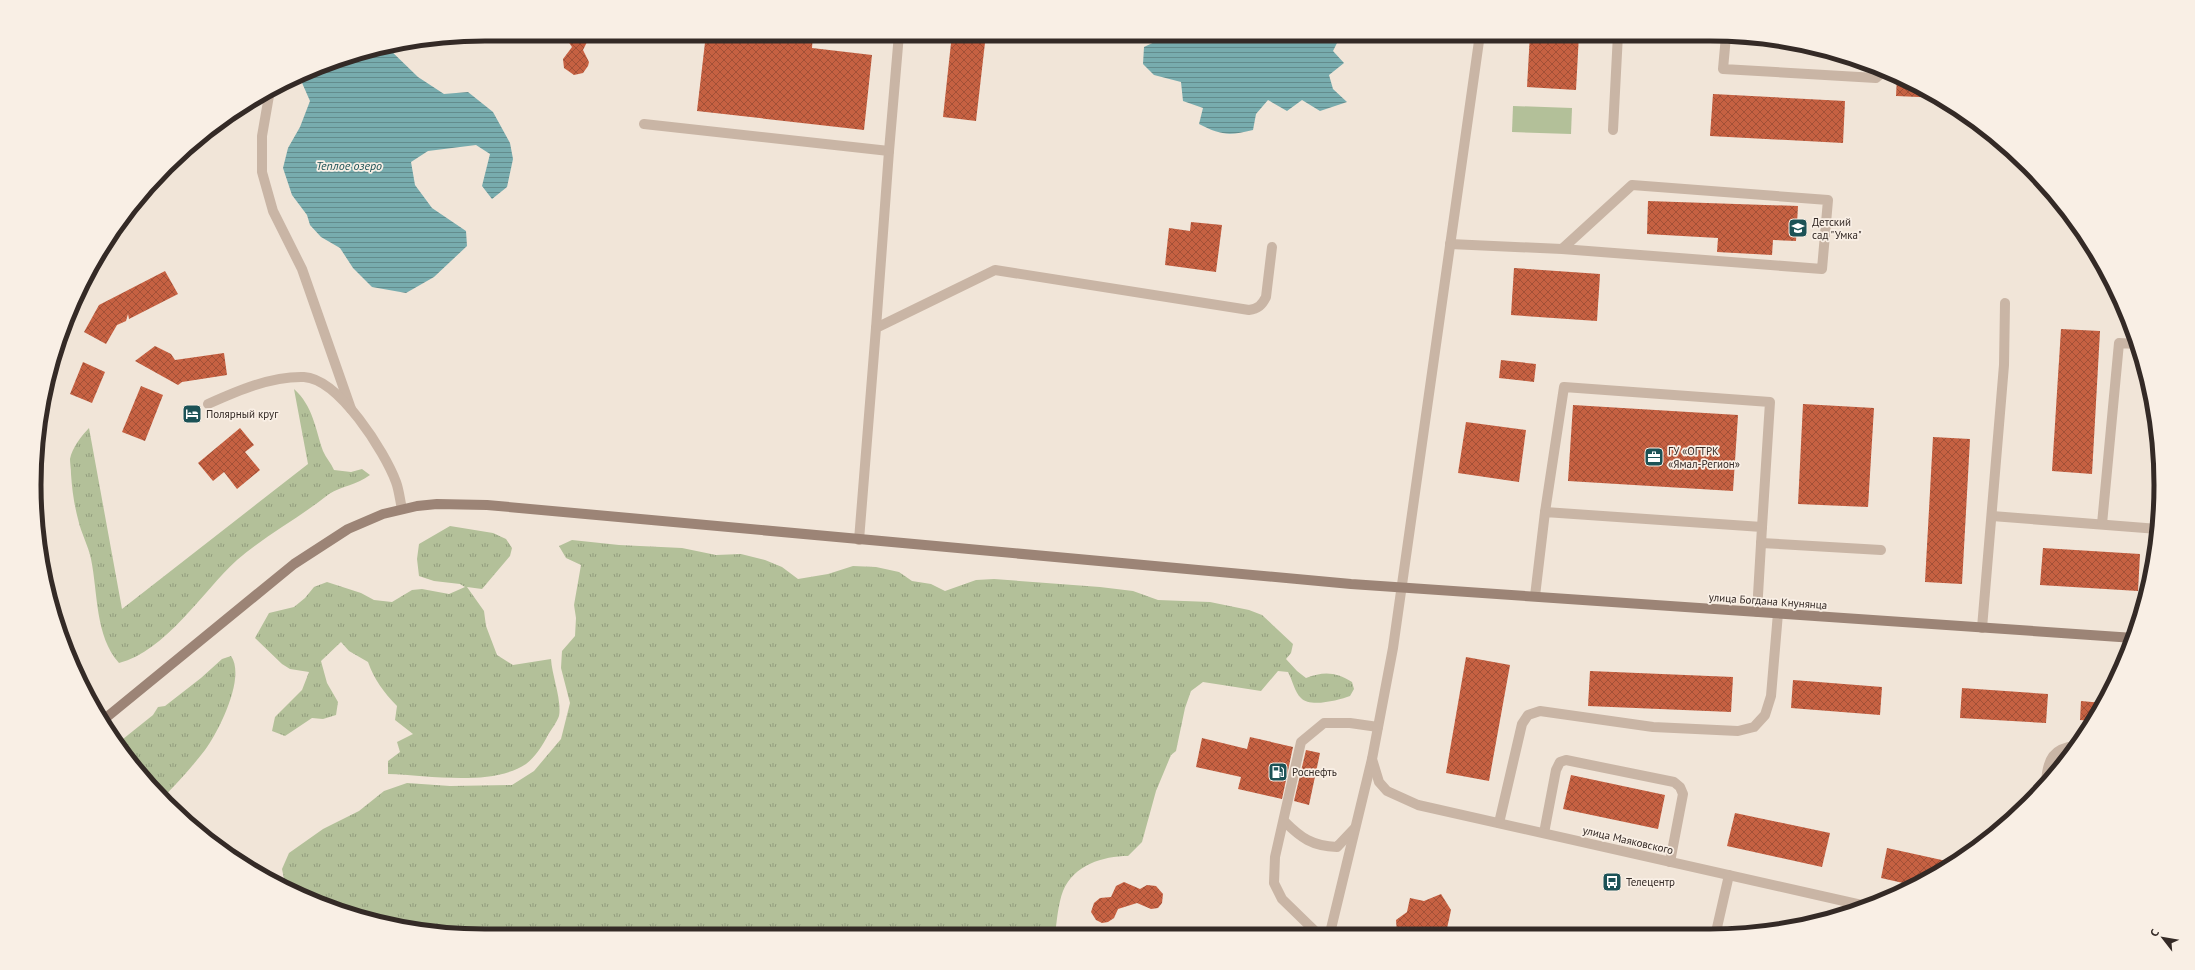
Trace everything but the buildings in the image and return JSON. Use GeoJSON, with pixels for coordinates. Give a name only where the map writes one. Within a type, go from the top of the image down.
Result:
{"type":"FeatureCollection","features":[{"type":"Feature","properties":{"kind":"main road","name":"улица Богдана Кнунянца"},"geometry":{"type":"LineString","coordinates":[[107,717],[310,552],[354,526],[402,509],[437,504],[487,505],[859,540],[1401,588],[2126,638]]}},
{"type":"Feature","properties":{"kind":"street"},"geometry":{"type":"LineString","coordinates":[[859,540],[898,41]]}},
{"type":"Feature","properties":{"kind":"street"},"geometry":{"type":"LineString","coordinates":[[1331,929],[1372,759],[1378,727],[1401,588],[1479,41]]}},
{"type":"Feature","properties":{"kind":"street"},"geometry":{"type":"LineString","coordinates":[[1613,130],[1618,41]]}},
{"type":"Feature","properties":{"kind":"street"},"geometry":{"type":"LineString","coordinates":[[1725,42],[1723,69],[1876,78],[1880,75]]}},
{"type":"Feature","properties":{"kind":"street"},"geometry":{"type":"LineString","coordinates":[[269,97],[262,136],[262,172],[273,211],[302,269],[350,409]]}},
{"type":"Feature","properties":{"kind":"street"},"geometry":{"type":"LineString","coordinates":[[644,124],[889,151]]}},
{"type":"Feature","properties":{"kind":"street"},"geometry":{"type":"LineString","coordinates":[[1450,244],[1562,249],[1822,269],[1828,200],[1632,186],[1562,249]]}},
{"type":"Feature","properties":{"kind":"street"},"geometry":{"type":"LineString","coordinates":[[876,328],[995,270],[1255,310],[1263,304],[1266,297],[1272,247]]}},
{"type":"Feature","properties":{"kind":"street"},"geometry":{"type":"LineString","coordinates":[[1982,628],[2004,365],[2005,303]]}},
{"type":"Feature","properties":{"kind":"street"},"geometry":{"type":"LineString","coordinates":[[2102,524],[2119,343],[2131,344]]}},
{"type":"Feature","properties":{"kind":"street"},"geometry":{"type":"LineString","coordinates":[[208,404],[272,380],[305,377],[317,380],[330,389],[350,409],[378,447],[396,483],[402,509]]}},
{"type":"Feature","properties":{"kind":"street"},"geometry":{"type":"LineString","coordinates":[[1535,596],[1545,512],[1564,387],[1770,402],[1757,612]]}},
{"type":"Feature","properties":{"kind":"street"},"geometry":{"type":"LineString","coordinates":[[1545,512],[1762,527]]}},
{"type":"Feature","properties":{"kind":"street"},"geometry":{"type":"LineString","coordinates":[[1992,516],[2152,528]]}},
{"type":"Feature","properties":{"kind":"street"},"geometry":{"type":"LineString","coordinates":[[1761,543],[1881,550]]}},
{"type":"Feature","properties":{"kind":"street"},"geometry":{"type":"LineString","coordinates":[[1499,823],[1522,724],[1528,715],[1540,711],[1631,724],[1699,729],[1738,731],[1754,727],[1765,715],[1771,696],[1778,613]]}},
{"type":"Feature","properties":{"kind":"street"},"geometry":{"type":"LineString","coordinates":[[1313,929],[1282,899],[1274,883],[1275,857],[1301,742],[1324,723],[1350,723],[1378,727]]}},
{"type":"Feature","properties":{"kind":"street"},"geometry":{"type":"LineString","coordinates":[[2048,773],[2051,758],[2063,747],[2068,747]]}},
{"type":"Feature","properties":{"kind":"street","name":"улица Маяковского"},"geometry":{"type":"LineString","coordinates":[[1372,759],[1374,771],[1379,782],[1387,791],[1418,805],[1856,904]]}},
{"type":"Feature","properties":{"kind":"street"},"geometry":{"type":"LineString","coordinates":[[1544,833],[1556,770],[1560,762],[1566,760],[1674,782],[1680,787],[1683,794],[1670,862]]}},
{"type":"Feature","properties":{"kind":"street"},"geometry":{"type":"LineString","coordinates":[[1284,821],[1300,837],[1320,846],[1337,847],[1355,828]]}},
{"type":"Feature","properties":{"kind":"street"},"geometry":{"type":"LineString","coordinates":[[1717,929],[1728,875]]}},
{"type":"Feature","properties":{"kind":"green space"},"geometry":{"type":"Polygon","coordinates":[[[1513,106],[1572,108],[1571,134],[1512,132],[1513,106]]]}},
{"type":"Feature","properties":{"kind":"green space"},"geometry":{"type":"Polygon","coordinates":[[[294,389],[309,410],[323,451],[334,470],[351,472],[362,469],[370,475],[360,481],[329,494],[248,551],[224,573],[168,634],[136,656],[119,663],[105,640],[101,627],[91,559],[79,524],[74,502],[70,459],[73,450],[83,434],[89,428],[122,609],[308,464],[294,389]]]}},
{"type":"Feature","properties":{"kind":"green space"},"geometry":{"type":"Polygon","coordinates":[[[450,526],[493,533],[506,539],[512,548],[510,556],[482,589],[467,587],[484,611],[486,626],[497,655],[513,665],[551,659],[558,695],[560,710],[559,716],[544,743],[533,758],[526,764],[512,771],[477,778],[388,774],[388,761],[400,752],[397,742],[413,734],[395,720],[397,706],[380,686],[368,662],[349,651],[341,642],[321,661],[327,683],[338,702],[336,715],[323,719],[312,718],[285,736],[272,731],[275,717],[302,690],[309,672],[290,669],[282,664],[255,638],[269,613],[294,607],[305,598],[314,587],[327,582],[361,593],[374,600],[392,602],[412,590],[422,589],[449,594],[465,587],[460,584],[434,581],[419,576],[417,559],[419,544],[450,526]]]}},
{"type":"Feature","properties":{"kind":"green space"},"geometry":{"type":"Polygon","coordinates":[[[572,540],[619,545],[682,548],[716,555],[741,554],[765,560],[782,567],[798,579],[828,574],[853,566],[876,567],[899,572],[912,581],[931,584],[945,591],[976,580],[994,579],[1133,591],[1158,600],[1210,602],[1249,610],[1262,615],[1293,644],[1291,653],[1286,659],[1297,671],[1306,678],[1319,674],[1335,674],[1352,682],[1354,689],[1350,696],[1345,698],[1318,703],[1305,701],[1299,696],[1288,672],[1278,671],[1261,691],[1203,682],[1191,691],[1185,708],[1176,751],[1171,755],[1156,791],[1142,842],[1128,856],[1118,856],[1099,860],[1082,868],[1074,875],[1068,882],[1061,896],[1056,929],[456,928],[427,925],[370,914],[315,895],[284,881],[282,869],[289,853],[323,829],[359,811],[384,791],[407,783],[450,786],[512,785],[534,771],[561,739],[570,703],[561,668],[562,651],[575,636],[576,618],[574,605],[581,565],[566,558],[559,546],[572,540]]]}},
{"type":"Feature","properties":{"kind":"green space"},"geometry":{"type":"Polygon","coordinates":[[[231,656],[235,665],[233,690],[229,704],[217,730],[205,750],[166,794],[151,778],[122,740],[153,715],[158,707],[165,706],[201,678],[222,659],[231,656]]]}},
{"type":"Feature","properties":{"kind":"water"},"geometry":{"type":"Polygon","coordinates":[[[1157,41],[1338,41],[1333,51],[1344,63],[1329,75],[1333,89],[1347,102],[1320,111],[1302,100],[1287,111],[1268,100],[1256,114],[1253,130],[1231,134],[1219,132],[1199,124],[1203,108],[1183,101],[1181,82],[1154,75],[1143,64],[1144,47],[1157,41]]]}},
{"type":"Feature","properties":{"kind":"water","name":"Теплое озеро"},"geometry":{"type":"Polygon","coordinates":[[[392,51],[418,77],[444,94],[468,92],[493,112],[510,143],[513,159],[507,187],[492,199],[482,186],[490,154],[476,145],[428,151],[411,162],[415,185],[432,208],[466,231],[467,246],[434,277],[406,293],[372,287],[353,268],[340,248],[321,237],[310,225],[307,215],[292,195],[283,168],[288,148],[300,127],[310,101],[301,81],[342,65],[370,56],[392,51]]]}},
{"type":"Feature","properties":{"kind":"place","name":"Детский сад \"Умка\""},"geometry":{"type":"Point","coordinates":[1798,228]}},
{"type":"Feature","properties":{"kind":"place","name":"Полярный круг"},"geometry":{"type":"Point","coordinates":[192,414]}},
{"type":"Feature","properties":{"kind":"place","name":"ГУ «ОГТРК «Ямал-Регион»"},"geometry":{"type":"Point","coordinates":[1654,457]}},
{"type":"Feature","properties":{"kind":"place","name":"Роснефть"},"geometry":{"type":"Point","coordinates":[1278,772]}},
{"type":"Feature","properties":{"kind":"place","name":"Телецентр"},"geometry":{"type":"Point","coordinates":[1612,882]}}]}
